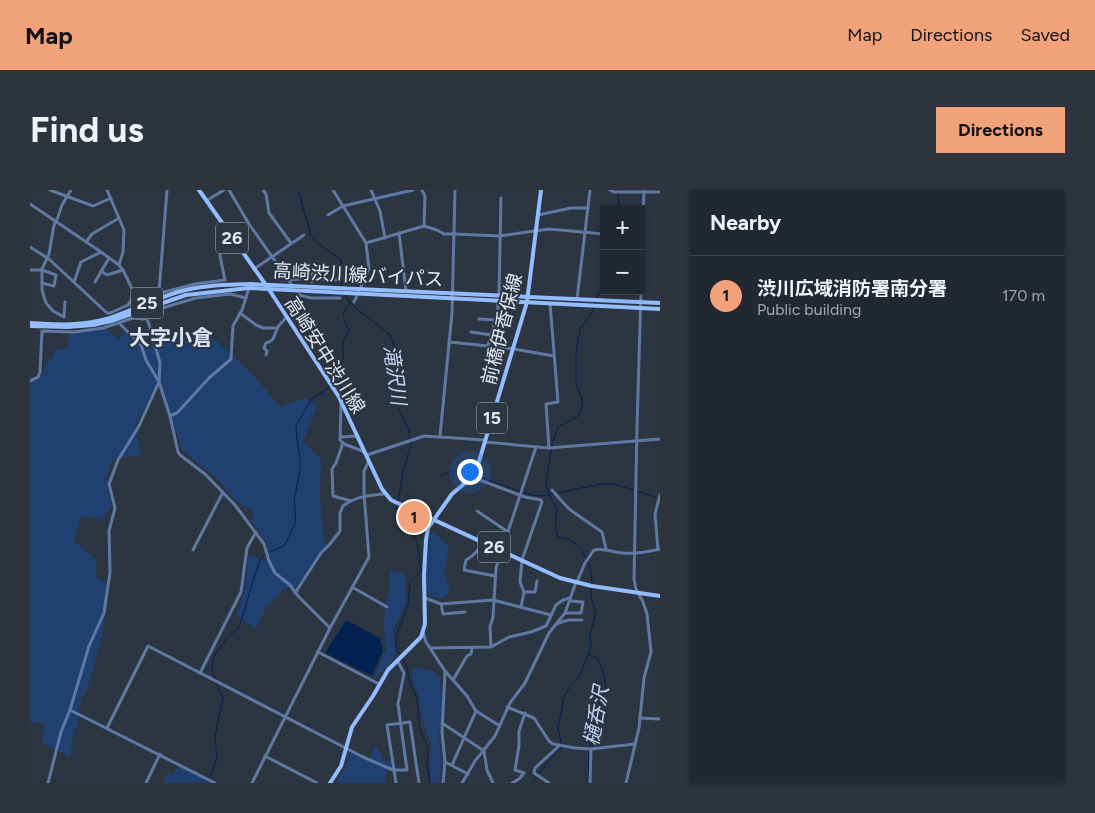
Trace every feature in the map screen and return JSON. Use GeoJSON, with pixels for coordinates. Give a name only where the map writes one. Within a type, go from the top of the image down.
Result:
{"type":"FeatureCollection","features":[{"type":"Feature","properties":{"kind":"main road","name":"前橋伊香保線"},"geometry":{"type":"LineString","coordinates":[[423,632],[425,624],[426,536],[432,520],[452,494],[472,477],[477,468],[527,302],[541,190]]}},
{"type":"Feature","properties":{"kind":"main road","name":"高崎安中渋川線"},"geometry":{"type":"LineString","coordinates":[[200,191],[330,381],[342,401],[386,494],[394,502],[560,578],[590,585],[660,596]]}},
{"type":"Feature","properties":{"kind":"main road","name":"高崎渋川線バイパス"},"geometry":{"type":"LineString","coordinates":[[30,324],[86,323],[110,318],[177,293],[195,288],[218,286],[292,285],[660,303]]}},
{"type":"Feature","properties":{"kind":"main road","name":"高崎渋川線バイパス"},"geometry":{"type":"LineString","coordinates":[[142,307],[186,295],[266,286],[358,294],[660,309]]}},
{"type":"Feature","properties":{"kind":"main road"},"geometry":{"type":"LineString","coordinates":[[330,783],[341,766],[352,727],[388,670],[418,641],[423,632]]}},
{"type":"Feature","properties":{"kind":"street"},"geometry":{"type":"LineString","coordinates":[[50,190],[94,206],[111,198]]}},
{"type":"Feature","properties":{"kind":"street"},"geometry":{"type":"LineString","coordinates":[[65,302],[64,317],[48,306],[42,293],[42,270],[47,258],[54,225],[62,205],[71,190]]}},
{"type":"Feature","properties":{"kind":"street"},"geometry":{"type":"LineString","coordinates":[[107,190],[124,230],[119,265]]}},
{"type":"Feature","properties":{"kind":"street"},"geometry":{"type":"LineString","coordinates":[[159,292],[167,190]]}},
{"type":"Feature","properties":{"kind":"street"},"geometry":{"type":"LineString","coordinates":[[206,201],[224,190]]}},
{"type":"Feature","properties":{"kind":"street"},"geometry":{"type":"LineString","coordinates":[[229,190],[249,224],[292,285]]}},
{"type":"Feature","properties":{"kind":"street"},"geometry":{"type":"LineString","coordinates":[[263,190],[266,194],[269,213],[291,244]]}},
{"type":"Feature","properties":{"kind":"street"},"geometry":{"type":"LineString","coordinates":[[333,190],[366,243],[368,270],[354,302]]}},
{"type":"Feature","properties":{"kind":"street"},"geometry":{"type":"LineString","coordinates":[[372,190],[380,211],[385,238]]}},
{"type":"Feature","properties":{"kind":"street"},"geometry":{"type":"LineString","coordinates":[[328,215],[343,206],[413,190]]}},
{"type":"Feature","properties":{"kind":"street"},"geometry":{"type":"LineString","coordinates":[[422,190],[425,196],[424,226]]}},
{"type":"Feature","properties":{"kind":"street"},"geometry":{"type":"LineString","coordinates":[[440,436],[452,299],[455,190]]}},
{"type":"Feature","properties":{"kind":"street"},"geometry":{"type":"LineString","coordinates":[[577,299],[590,190]]}},
{"type":"Feature","properties":{"kind":"street"},"geometry":{"type":"LineString","coordinates":[[610,190],[660,192]]}},
{"type":"Feature","properties":{"kind":"street"},"geometry":{"type":"LineString","coordinates":[[626,783],[640,718],[643,684],[651,644],[647,614],[636,589],[634,579],[636,442],[644,191]]}},
{"type":"Feature","properties":{"kind":"street"},"geometry":{"type":"LineString","coordinates":[[499,295],[501,198]]}},
{"type":"Feature","properties":{"kind":"street"},"geometry":{"type":"LineString","coordinates":[[30,204],[119,265],[147,318],[160,363],[159,382],[139,426],[118,460],[109,484],[116,508],[109,531],[110,572],[104,613],[89,646],[70,710],[61,732],[48,783]]}},
{"type":"Feature","properties":{"kind":"street"},"geometry":{"type":"LineString","coordinates":[[538,215],[571,208],[588,208]]}},
{"type":"Feature","properties":{"kind":"street"},"geometry":{"type":"LineString","coordinates":[[86,242],[92,234],[119,218]]}},
{"type":"Feature","properties":{"kind":"street"},"geometry":{"type":"LineString","coordinates":[[30,247],[47,258],[107,312],[114,312],[128,305],[136,294],[142,292],[153,295],[195,284],[225,280],[218,230],[221,223]]}},
{"type":"Feature","properties":{"kind":"street"},"geometry":{"type":"LineString","coordinates":[[366,243],[424,226],[444,234],[500,236],[537,230],[558,229],[600,234]]}},
{"type":"Feature","properties":{"kind":"street"},"geometry":{"type":"LineString","coordinates":[[399,233],[406,291]]}},
{"type":"Feature","properties":{"kind":"street"},"geometry":{"type":"LineString","coordinates":[[254,269],[304,235]]}},
{"type":"Feature","properties":{"kind":"street"},"geometry":{"type":"LineString","coordinates":[[74,282],[81,262],[101,252]]}},
{"type":"Feature","properties":{"kind":"street"},"geometry":{"type":"LineString","coordinates":[[95,282],[110,258]]}},
{"type":"Feature","properties":{"kind":"street"},"geometry":{"type":"LineString","coordinates":[[30,270],[42,270],[56,275],[54,286],[42,283]]}},
{"type":"Feature","properties":{"kind":"street"},"geometry":{"type":"LineString","coordinates":[[102,271],[107,275],[123,270]]}},
{"type":"Feature","properties":{"kind":"street"},"geometry":{"type":"LineString","coordinates":[[312,273],[312,281]]}},
{"type":"Feature","properties":{"kind":"street"},"geometry":{"type":"LineString","coordinates":[[288,280],[336,280]]}},
{"type":"Feature","properties":{"kind":"street"},"geometry":{"type":"LineString","coordinates":[[170,416],[177,413],[209,378],[232,359],[233,326],[249,288]]}},
{"type":"Feature","properties":{"kind":"street"},"geometry":{"type":"LineString","coordinates":[[30,381],[38,377],[40,372],[42,331],[81,332],[103,328],[133,318],[140,320],[147,318],[154,315],[159,309],[187,300],[225,294],[234,294],[246,298]]}},
{"type":"Feature","properties":{"kind":"street"},"geometry":{"type":"LineString","coordinates":[[299,295],[340,298]]}},
{"type":"Feature","properties":{"kind":"street"},"geometry":{"type":"LineString","coordinates":[[488,346],[498,311],[498,301]]}},
{"type":"Feature","properties":{"kind":"street"},"geometry":{"type":"LineString","coordinates":[[550,303],[558,402],[546,404],[550,448]]}},
{"type":"Feature","properties":{"kind":"street"},"geometry":{"type":"LineString","coordinates":[[240,313],[263,328],[278,328]]}},
{"type":"Feature","properties":{"kind":"street"},"geometry":{"type":"LineString","coordinates":[[266,355],[264,348],[266,343],[269,343],[274,338],[278,328],[287,317]]}},
{"type":"Feature","properties":{"kind":"street"},"geometry":{"type":"LineString","coordinates":[[479,319],[496,320]]}},
{"type":"Feature","properties":{"kind":"street"},"geometry":{"type":"LineString","coordinates":[[119,323],[141,345],[146,360],[159,382],[180,455],[205,474],[224,492],[264,544],[275,573],[290,585],[330,628]]}},
{"type":"Feature","properties":{"kind":"street"},"geometry":{"type":"LineString","coordinates":[[471,332],[492,335]]}},
{"type":"Feature","properties":{"kind":"street"},"geometry":{"type":"LineString","coordinates":[[449,342],[514,349],[554,356]]}},
{"type":"Feature","properties":{"kind":"street"},"geometry":{"type":"LineString","coordinates":[[342,401],[340,437],[343,443],[366,454],[424,436],[440,436],[550,448],[660,439]]}},
{"type":"Feature","properties":{"kind":"street"},"geometry":{"type":"LineString","coordinates":[[340,437],[358,436]]}},
{"type":"Feature","properties":{"kind":"street"},"geometry":{"type":"LineString","coordinates":[[343,443],[332,469],[333,496],[351,501]]}},
{"type":"Feature","properties":{"kind":"street"},"geometry":{"type":"LineString","coordinates":[[491,646],[490,627],[493,616],[496,568],[536,447]]}},
{"type":"Feature","properties":{"kind":"street"},"geometry":{"type":"LineString","coordinates":[[252,783],[330,628],[369,557],[364,471],[369,461]]}},
{"type":"Feature","properties":{"kind":"street"},"geometry":{"type":"LineString","coordinates":[[472,477],[542,502],[522,560],[520,582],[524,592],[521,608]]}},
{"type":"Feature","properties":{"kind":"street"},"geometry":{"type":"LineString","coordinates":[[552,490],[569,509],[602,532],[606,548]]}},
{"type":"Feature","properties":{"kind":"street"},"geometry":{"type":"LineString","coordinates":[[194,550],[224,492]]}},
{"type":"Feature","properties":{"kind":"street"},"geometry":{"type":"LineString","coordinates":[[296,593],[321,553],[340,531],[342,508],[351,501],[364,496],[386,494]]}},
{"type":"Feature","properties":{"kind":"street"},"geometry":{"type":"LineString","coordinates":[[462,783],[500,726],[508,707],[525,683],[549,633],[565,613],[588,556],[594,550],[606,548],[616,552],[634,554],[659,549],[655,514],[660,495]]}},
{"type":"Feature","properties":{"kind":"street"},"geometry":{"type":"LineString","coordinates":[[477,511],[508,532]]}},
{"type":"Feature","properties":{"kind":"street"},"geometry":{"type":"LineString","coordinates":[[200,673],[241,592],[247,548],[256,532]]}},
{"type":"Feature","properties":{"kind":"street"},"geometry":{"type":"LineString","coordinates":[[485,543],[466,560],[464,570],[495,576]]}},
{"type":"Feature","properties":{"kind":"street"},"geometry":{"type":"LineString","coordinates":[[524,592],[535,592],[536,582]]}},
{"type":"Feature","properties":{"kind":"street"},"geometry":{"type":"LineString","coordinates":[[352,587],[387,606]]}},
{"type":"Feature","properties":{"kind":"street"},"geometry":{"type":"LineString","coordinates":[[425,598],[441,604],[493,600],[552,615]]}},
{"type":"Feature","properties":{"kind":"street"},"geometry":{"type":"LineString","coordinates":[[430,648],[491,646],[509,637],[523,635],[546,626],[556,605],[563,600],[570,599],[583,602],[581,613],[565,613]]}},
{"type":"Feature","properties":{"kind":"street"},"geometry":{"type":"LineString","coordinates":[[441,604],[443,614],[465,612]]}},
{"type":"Feature","properties":{"kind":"street"},"geometry":{"type":"LineString","coordinates":[[556,624],[568,620],[582,620]]}},
{"type":"Feature","properties":{"kind":"street"},"geometry":{"type":"LineString","coordinates":[[423,632],[430,648],[445,671],[467,696],[476,712],[500,726]]}},
{"type":"Feature","properties":{"kind":"street"},"geometry":{"type":"LineString","coordinates":[[107,728],[148,646],[345,748],[393,770],[407,770],[398,699],[404,673],[398,659]]}},
{"type":"Feature","properties":{"kind":"street"},"geometry":{"type":"LineString","coordinates":[[453,680],[467,656],[471,654],[472,648]]}},
{"type":"Feature","properties":{"kind":"street"},"geometry":{"type":"LineString","coordinates":[[318,652],[379,684]]}},
{"type":"Feature","properties":{"kind":"street"},"geometry":{"type":"LineString","coordinates":[[443,783],[445,762],[442,723],[445,671]]}},
{"type":"Feature","properties":{"kind":"street"},"geometry":{"type":"LineString","coordinates":[[508,707],[534,718],[551,743],[591,749],[635,744]]}},
{"type":"Feature","properties":{"kind":"street"},"geometry":{"type":"LineString","coordinates":[[70,710],[215,783]]}},
{"type":"Feature","properties":{"kind":"street"},"geometry":{"type":"LineString","coordinates":[[452,765],[466,738],[476,712]]}},
{"type":"Feature","properties":{"kind":"street"},"geometry":{"type":"LineString","coordinates":[[512,783],[524,773],[516,770],[519,746],[518,732],[525,713]]}},
{"type":"Feature","properties":{"kind":"street"},"geometry":{"type":"LineString","coordinates":[[640,718],[660,719]]}},
{"type":"Feature","properties":{"kind":"street"},"geometry":{"type":"LineString","coordinates":[[396,783],[387,725],[410,722],[418,783]]}},
{"type":"Feature","properties":{"kind":"street"},"geometry":{"type":"LineString","coordinates":[[442,723],[484,751],[487,770],[493,783]]}},
{"type":"Feature","properties":{"kind":"street"},"geometry":{"type":"LineString","coordinates":[[549,783],[534,773],[535,768],[560,745]]}},
{"type":"Feature","properties":{"kind":"street"},"geometry":{"type":"LineString","coordinates":[[590,783],[591,749]]}},
{"type":"Feature","properties":{"kind":"street"},"geometry":{"type":"LineString","coordinates":[[146,783],[160,754]]}},
{"type":"Feature","properties":{"kind":"street"},"geometry":{"type":"LineString","coordinates":[[265,756],[317,783]]}},
{"type":"Feature","properties":{"kind":"street"},"geometry":{"type":"LineString","coordinates":[[445,762],[468,774]]}},
{"type":"Feature","properties":{"kind":"shaded area"},"geometry":{"type":"Polygon","coordinates":[[[106,329],[119,339],[126,331],[131,340],[148,348],[202,329],[243,366],[280,407],[304,398],[318,405],[303,440],[321,460],[320,501],[325,546],[296,587],[284,589],[266,607],[256,629],[236,615],[244,593],[249,555],[266,561],[268,545],[252,521],[253,512],[235,500],[218,480],[182,450],[159,381],[135,426],[141,454],[112,460],[105,480],[112,506],[102,520],[82,516],[74,541],[96,560],[96,578],[106,582],[103,633],[87,690],[81,699],[77,725],[72,737],[71,757],[42,743],[45,723],[30,722],[30,382],[42,375],[47,364],[54,357],[54,350],[67,348],[69,333],[106,329]]]}},
{"type":"Feature","properties":{"kind":"shaded area"},"geometry":{"type":"Polygon","coordinates":[[[434,533],[449,547],[444,575],[449,587],[449,594],[443,598],[430,597],[424,584],[430,534],[434,533]]]}},
{"type":"Feature","properties":{"kind":"shaded area"},"geometry":{"type":"Polygon","coordinates":[[[390,570],[405,574],[405,606],[393,630],[396,657],[373,679],[386,649],[385,604],[389,593],[390,570]]]}},
{"type":"Feature","properties":{"kind":"shaded area"},"geometry":{"type":"Polygon","coordinates":[[[346,620],[380,638],[383,651],[372,676],[325,653],[346,620]]]}},
{"type":"Feature","properties":{"kind":"shaded area"},"geometry":{"type":"Polygon","coordinates":[[[413,667],[434,672],[440,679],[442,708],[439,736],[442,763],[439,783],[431,783],[429,762],[432,746],[412,680],[413,667]]]}},
{"type":"Feature","properties":{"kind":"shaded area"},"geometry":{"type":"Polygon","coordinates":[[[376,744],[384,761],[391,761],[392,768],[388,768],[385,783],[336,783],[345,768],[349,752],[369,761],[376,744]]]}},
{"type":"Feature","properties":{"kind":"shaded area"},"geometry":{"type":"Polygon","coordinates":[[[178,766],[212,783],[163,783],[168,773],[173,775],[178,766]]]}},
{"type":"Feature","properties":{"kind":"waterway","name":"滝沢川"},"geometry":{"type":"LineString","coordinates":[[298,190],[311,235],[316,242],[341,260],[341,288]]}},
{"type":"Feature","properties":{"kind":"waterway"},"geometry":{"type":"LineString","coordinates":[[617,190],[618,205]]}},
{"type":"Feature","properties":{"kind":"waterway"},"geometry":{"type":"LineString","coordinates":[[596,298],[600,292]]}},
{"type":"Feature","properties":{"kind":"waterway","name":"滝沢川"},"geometry":{"type":"LineString","coordinates":[[343,294],[357,309],[389,334],[395,347],[396,404],[408,429],[411,444],[403,472],[397,520],[417,541],[421,571],[410,582],[408,605],[396,636],[396,647],[400,655]]}},
{"type":"Feature","properties":{"kind":"waterway"},"geometry":{"type":"LineString","coordinates":[[343,316],[350,302]]}},
{"type":"Feature","properties":{"kind":"waterway"},"geometry":{"type":"LineString","coordinates":[[592,584],[591,572],[585,555],[571,541],[558,537],[556,526],[557,508],[550,497],[546,484],[552,444],[558,427],[578,416],[582,408],[582,399],[576,384],[576,354],[580,329],[592,313],[595,302]]}},
{"type":"Feature","properties":{"kind":"waterway"},"geometry":{"type":"LineString","coordinates":[[215,679],[212,668],[213,660],[227,638],[239,627],[260,559],[265,554],[285,545],[296,521],[294,500],[300,471],[296,425],[312,399],[334,382],[336,372],[343,357],[345,336],[349,331],[344,319]]}},
{"type":"Feature","properties":{"kind":"waterway"},"geometry":{"type":"LineString","coordinates":[[440,476],[454,470],[463,471],[531,495],[543,496],[601,484],[614,484],[655,497]]}},
{"type":"Feature","properties":{"kind":"waterway"},"geometry":{"type":"LineString","coordinates":[[532,783],[545,765],[562,747],[558,728],[564,697],[580,675],[591,648],[590,634],[596,613],[591,598],[591,588]]}},
{"type":"Feature","properties":{"kind":"waterway","name":"樋呑沢"},"geometry":{"type":"LineString","coordinates":[[590,655],[596,657],[601,666],[605,688],[603,698],[596,708],[593,717],[590,747]]}},
{"type":"Feature","properties":{"kind":"waterway","name":"滝沢川"},"geometry":{"type":"LineString","coordinates":[[402,658],[417,699],[420,728],[428,748],[427,765],[430,783]]}},
{"type":"Feature","properties":{"kind":"waterway"},"geometry":{"type":"LineString","coordinates":[[205,783],[209,779],[217,758],[215,736],[223,697],[216,683]]}},
{"type":"Feature","properties":{"kind":"waterway","name":"樋呑沢"},"geometry":{"type":"LineString","coordinates":[[588,783],[589,751]]}},
{"type":"Feature","properties":{"kind":"place","name":"渋川広域消防署南分署"},"geometry":{"type":"Point","coordinates":[414,517]}},
{"type":"Feature","properties":{"kind":"district","name":"大字小倉"},"geometry":{"type":"Point","coordinates":[171,337]}}]}
